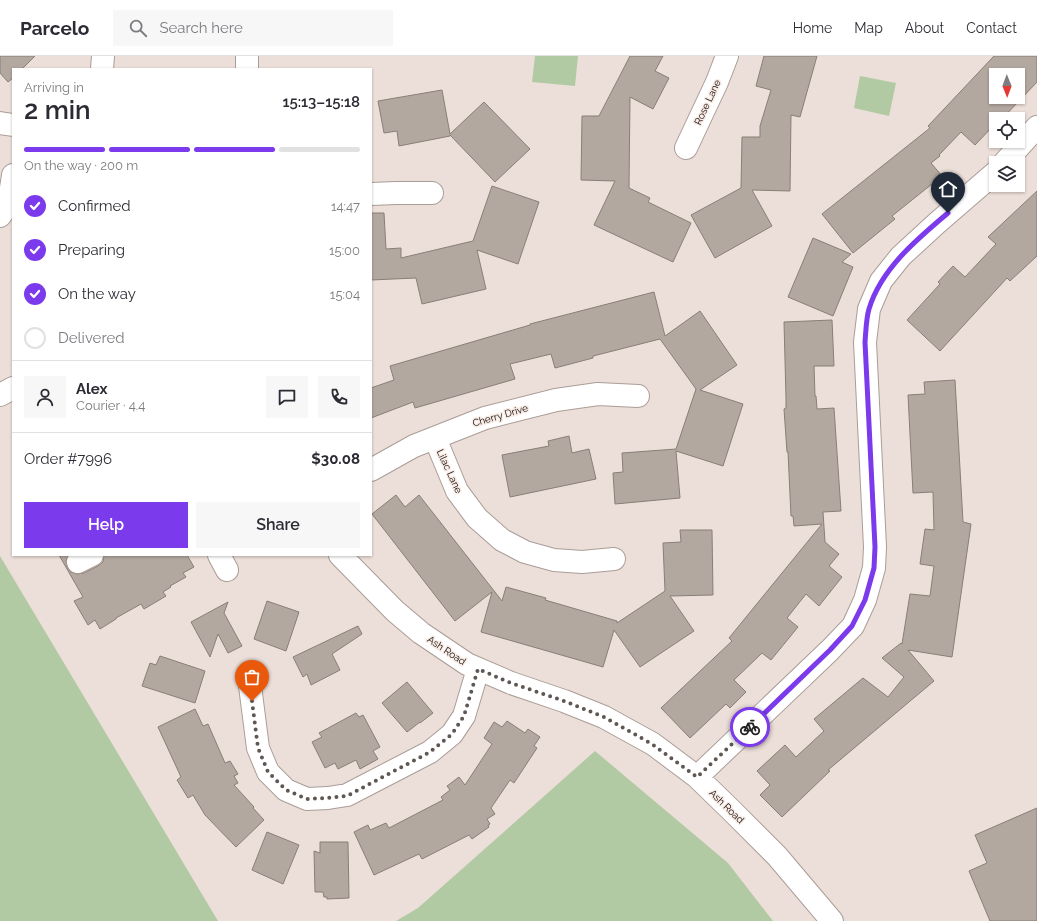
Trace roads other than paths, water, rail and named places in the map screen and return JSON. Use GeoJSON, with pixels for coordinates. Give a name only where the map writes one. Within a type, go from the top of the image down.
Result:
{"type":"FeatureCollection","features":[{"type":"Feature","properties":{"kind":"street"},"geometry":{"type":"LineString","coordinates":[[102,68],[103,56]]}},
{"type":"Feature","properties":{"kind":"street"},"geometry":{"type":"LineString","coordinates":[[246,56],[247,68]]}},
{"type":"Feature","properties":{"kind":"street","name":"Rose Lane"},"geometry":{"type":"LineString","coordinates":[[686,148],[717,82],[727,56]]}},
{"type":"Feature","properties":{"kind":"street"},"geometry":{"type":"LineString","coordinates":[[0,124],[12,125]]}},
{"type":"Feature","properties":{"kind":"street"},"geometry":{"type":"LineString","coordinates":[[1010,156],[1037,127]]}},
{"type":"Feature","properties":{"kind":"street"},"geometry":{"type":"LineString","coordinates":[[697,777],[830,650],[852,626],[865,600],[874,568],[875,547],[865,342],[869,309],[881,281],[901,256],[989,178]]}},
{"type":"Feature","properties":{"kind":"street"},"geometry":{"type":"LineString","coordinates":[[0,216],[5,210],[12,182]]}},
{"type":"Feature","properties":{"kind":"street"},"geometry":{"type":"LineString","coordinates":[[372,194],[432,193]]}},
{"type":"Feature","properties":{"kind":"street"},"geometry":{"type":"LineString","coordinates":[[0,395],[12,389]]}},
{"type":"Feature","properties":{"kind":"street","name":"Cherry Drive"},"geometry":{"type":"LineString","coordinates":[[372,469],[414,446],[485,418],[556,400],[598,394],[638,396]]}},
{"type":"Feature","properties":{"kind":"street","name":"Lilac Lane"},"geometry":{"type":"LineString","coordinates":[[435,438],[458,491],[477,518],[502,540],[525,552],[554,560],[582,562],[614,559]]}},
{"type":"Feature","properties":{"kind":"street","name":"Ash Road"},"geometry":{"type":"LineString","coordinates":[[341,556],[395,611],[422,633],[460,660],[511,683],[564,701],[604,717],[652,744],[697,777],[777,856],[832,921]]}},
{"type":"Feature","properties":{"kind":"street"},"geometry":{"type":"LineString","coordinates":[[250,686],[258,748],[268,772],[286,790],[307,799],[328,798],[347,796],[430,752],[452,734],[464,716],[478,669]]}}]}
